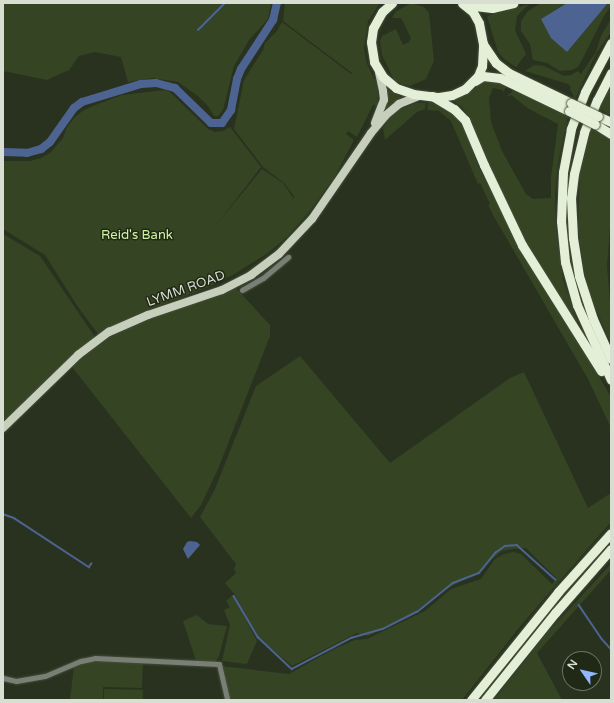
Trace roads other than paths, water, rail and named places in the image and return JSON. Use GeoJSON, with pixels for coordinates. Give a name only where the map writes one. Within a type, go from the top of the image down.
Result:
{"type":"FeatureCollection","features":[{"type":"Feature","properties":{"kind":"highway"},"geometry":{"type":"LineString","coordinates":[[392,3],[379,16],[371,35],[372,56],[379,71],[387,82],[396,88],[419,96],[452,95],[465,89],[483,76],[500,78],[570,107],[597,120],[611,122]]}},
{"type":"Feature","properties":{"kind":"highway"},"geometry":{"type":"LineString","coordinates":[[463,3],[492,8],[512,3]]}},
{"type":"Feature","properties":{"kind":"highway"},"geometry":{"type":"LineString","coordinates":[[463,3],[476,17],[481,30],[483,44],[482,66],[474,82]]}},
{"type":"Feature","properties":{"kind":"highway"},"geometry":{"type":"LineString","coordinates":[[611,43],[585,92],[571,129],[563,172],[561,221],[565,262],[577,305],[611,380]]}},
{"type":"Feature","properties":{"kind":"highway"},"geometry":{"type":"LineString","coordinates":[[483,44],[496,63],[509,73],[570,107]]}},
{"type":"Feature","properties":{"kind":"highway"},"geometry":{"type":"LineString","coordinates":[[611,73],[597,100],[584,133],[574,174],[571,198],[573,238],[579,276],[587,303],[611,359]]}},
{"type":"Feature","properties":{"kind":"highway"},"geometry":{"type":"LineString","coordinates":[[432,96],[454,109],[465,120],[493,185],[522,245],[578,337],[601,371],[611,380]]}},
{"type":"Feature","properties":{"kind":"highway"},"geometry":{"type":"LineString","coordinates":[[597,120],[611,134]]}},
{"type":"Feature","properties":{"kind":"highway"},"geometry":{"type":"LineString","coordinates":[[471,700],[553,598],[611,533]]}},
{"type":"Feature","properties":{"kind":"highway"},"geometry":{"type":"LineString","coordinates":[[485,700],[555,613],[611,549]]}},
{"type":"Feature","properties":{"kind":"highway"},"geometry":{"type":"LineString","coordinates":[[555,613],[611,556]]}},
{"type":"Feature","properties":{"kind":"main road","name":"LYMM ROAD"},"geometry":{"type":"LineString","coordinates":[[3,428],[78,355],[109,332],[148,315],[222,290],[250,275],[279,254],[302,231],[322,207],[371,132],[384,100],[384,91],[379,71]]}},
{"type":"Feature","properties":{"kind":"main road","name":"LYMM ROAD"},"geometry":{"type":"LineString","coordinates":[[371,132],[392,110],[419,96]]}},
{"type":"Feature","properties":{"kind":"street"},"geometry":{"type":"LineString","coordinates":[[242,290],[268,274],[288,257]]}},
{"type":"Feature","properties":{"kind":"street"},"geometry":{"type":"LineString","coordinates":[[3,678],[16,681],[45,676],[81,661],[95,658],[219,664],[227,700]]}},
{"type":"Feature","properties":{"kind":"water"},"geometry":{"type":"Polygon","coordinates":[[[567,3],[608,3],[567,52],[551,38],[541,19],[567,3]]]}},
{"type":"Feature","properties":{"kind":"water"},"geometry":{"type":"Polygon","coordinates":[[[187,542],[197,542],[200,545],[188,559],[183,549],[187,542]]]}},
{"type":"Feature","properties":{"kind":"waterway"},"geometry":{"type":"LineString","coordinates":[[198,30],[225,3]]}},
{"type":"Feature","properties":{"kind":"waterway"},"geometry":{"type":"LineString","coordinates":[[3,152],[27,153],[41,149],[50,142],[74,108],[82,102],[141,84],[156,83],[175,88],[211,123],[222,123],[231,110],[237,79],[241,69],[273,20],[277,3]]}},
{"type":"Feature","properties":{"kind":"waterway"},"geometry":{"type":"LineString","coordinates":[[3,514],[14,518],[89,567],[91,564]]}},
{"type":"Feature","properties":{"kind":"waterway"},"geometry":{"type":"LineString","coordinates":[[234,596],[258,637],[292,669],[351,638],[383,629],[417,612],[453,583],[479,573],[495,553],[505,546],[517,545],[556,580]]}},
{"type":"Feature","properties":{"kind":"waterway"},"geometry":{"type":"LineString","coordinates":[[579,605],[602,639],[611,649]]}},
{"type":"Feature","properties":{"kind":"park label","name":"Reid's Bank"},"geometry":{"type":"Point","coordinates":[137,235]}}]}
